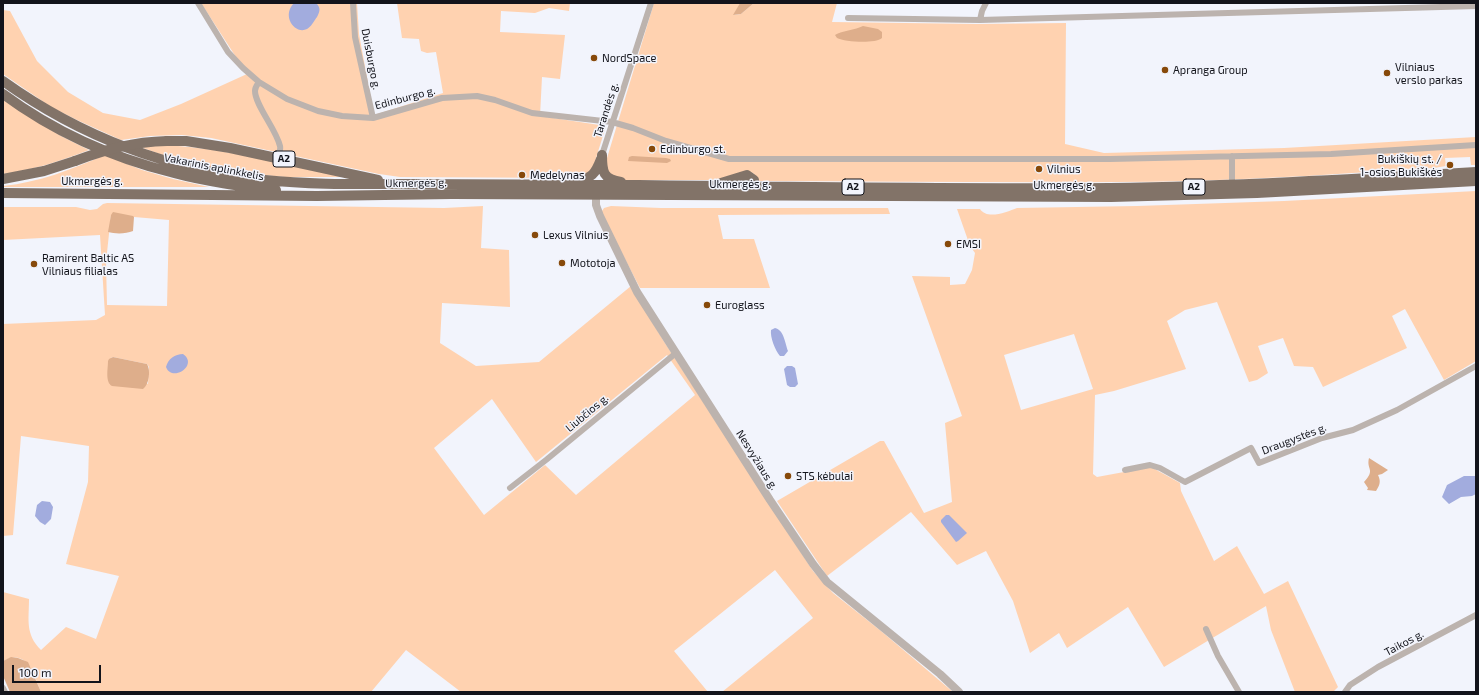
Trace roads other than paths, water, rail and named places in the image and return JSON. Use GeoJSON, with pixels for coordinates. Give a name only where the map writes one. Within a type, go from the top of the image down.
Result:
{"type":"FeatureCollection","features":[{"type":"Feature","properties":{"kind":"highway","name":"Vakarinis aplinkkelis"},"geometry":{"type":"LineString","coordinates":[[3,81],[49,112],[86,131],[146,155],[188,168],[237,177],[276,181],[400,184]]}},
{"type":"Feature","properties":{"kind":"highway","name":"Vakarinis aplinkkelis"},"geometry":{"type":"LineString","coordinates":[[3,94],[44,120],[73,136],[122,157],[148,166],[222,183],[317,196]]}},
{"type":"Feature","properties":{"kind":"highway","name":"A2"},"geometry":{"type":"LineString","coordinates":[[3,179],[44,171],[119,146],[167,140],[208,144],[400,184]]}},
{"type":"Feature","properties":{"kind":"highway"},"geometry":{"type":"LineString","coordinates":[[563,185],[592,176],[598,168],[602,155]]}},
{"type":"Feature","properties":{"kind":"highway"},"geometry":{"type":"LineString","coordinates":[[602,155],[603,171],[608,178],[640,185]]}},
{"type":"Feature","properties":{"kind":"highway","name":"Ukmergės g."},"geometry":{"type":"LineString","coordinates":[[400,184],[711,186],[747,175],[754,180],[753,186],[1026,188],[1185,187],[1476,172]]}},
{"type":"Feature","properties":{"kind":"highway","name":"Ukmergės g."},"geometry":{"type":"LineString","coordinates":[[3,193],[317,196],[452,194],[723,197],[1118,197],[1264,193],[1476,181]]}},
{"type":"Feature","properties":{"kind":"highway"},"geometry":{"type":"LineString","coordinates":[[723,197],[750,191],[753,186]]}},
{"type":"Feature","properties":{"kind":"street","name":"Edinburgo g."},"geometry":{"type":"LineString","coordinates":[[198,3],[228,52],[259,82],[287,99],[318,111],[342,116],[372,118],[442,98],[477,96],[495,100],[532,113],[612,122],[633,128],[666,141],[729,159],[1082,159],[1331,154],[1476,145]]}},
{"type":"Feature","properties":{"kind":"street","name":"Duisburgo g."},"geometry":{"type":"LineString","coordinates":[[353,3],[355,37],[372,118]]}},
{"type":"Feature","properties":{"kind":"street","name":"Tarandės g."},"geometry":{"type":"LineString","coordinates":[[602,155],[651,3]]}},
{"type":"Feature","properties":{"kind":"street"},"geometry":{"type":"LineString","coordinates":[[980,20],[986,3]]}},
{"type":"Feature","properties":{"kind":"street"},"geometry":{"type":"LineString","coordinates":[[848,18],[980,20],[1476,6]]}},
{"type":"Feature","properties":{"kind":"street"},"geometry":{"type":"LineString","coordinates":[[259,82],[256,87],[256,94],[259,103],[273,128],[280,147],[278,158]]}},
{"type":"Feature","properties":{"kind":"street"},"geometry":{"type":"LineString","coordinates":[[1232,156],[1232,185]]}},
{"type":"Feature","properties":{"kind":"street","name":"Nesvyžiaus g."},"geometry":{"type":"LineString","coordinates":[[596,195],[596,205],[600,216],[634,286],[774,506],[813,564],[827,582],[940,674],[959,692]]}},
{"type":"Feature","properties":{"kind":"street","name":"Liubčios g."},"geometry":{"type":"LineString","coordinates":[[510,488],[676,353]]}},
{"type":"Feature","properties":{"kind":"street","name":"Draugystės g."},"geometry":{"type":"LineString","coordinates":[[1125,470],[1150,465],[1160,468],[1185,482],[1251,448],[1259,463],[1322,438],[1353,430],[1397,410],[1476,366]]}},
{"type":"Feature","properties":{"kind":"street","name":"Taikos g."},"geometry":{"type":"LineString","coordinates":[[1345,692],[1350,686],[1378,667],[1476,615]]}},
{"type":"Feature","properties":{"kind":"street"},"geometry":{"type":"LineString","coordinates":[[1206,629],[1218,656],[1239,692]]}},
{"type":"Feature","properties":{"kind":"street"},"geometry":{"type":"LineString","coordinates":[[3,688],[5,692]]}},
{"type":"Feature","properties":{"kind":"water"},"geometry":{"type":"Polygon","coordinates":[[[294,3],[316,3],[319,6],[317,17],[307,29],[302,30],[294,27],[289,19],[290,8],[294,3]]]}},
{"type":"Feature","properties":{"kind":"water"},"geometry":{"type":"Polygon","coordinates":[[[775,328],[780,331],[785,341],[788,351],[784,356],[780,356],[773,343],[771,330],[775,328]]]}},
{"type":"Feature","properties":{"kind":"water"},"geometry":{"type":"Polygon","coordinates":[[[183,354],[187,358],[188,363],[183,371],[173,373],[169,371],[166,367],[170,359],[183,354]]]}},
{"type":"Feature","properties":{"kind":"water"},"geometry":{"type":"Polygon","coordinates":[[[787,366],[792,366],[795,368],[798,384],[795,387],[790,387],[787,385],[784,369],[787,366]]]}},
{"type":"Feature","properties":{"kind":"water"},"geometry":{"type":"Polygon","coordinates":[[[1464,476],[1476,476],[1476,494],[1461,497],[1449,504],[1442,497],[1447,485],[1464,476]]]}},
{"type":"Feature","properties":{"kind":"water"},"geometry":{"type":"Polygon","coordinates":[[[42,501],[50,502],[53,507],[51,519],[45,525],[35,516],[37,505],[42,501]]]}},
{"type":"Feature","properties":{"kind":"water"},"geometry":{"type":"Polygon","coordinates":[[[946,515],[949,515],[967,533],[956,542],[941,522],[946,515]]]}},
{"type":"Feature","properties":{"kind":"place","name":"NordSpace"},"geometry":{"type":"Point","coordinates":[594,58]}},
{"type":"Feature","properties":{"kind":"place","name":"Apranga Group"},"geometry":{"type":"Point","coordinates":[1165,70]}},
{"type":"Feature","properties":{"kind":"place","name":"Vilniaus verslo parkas"},"geometry":{"type":"Point","coordinates":[1387,73]}},
{"type":"Feature","properties":{"kind":"place","name":"Edinburgo st."},"geometry":{"type":"Point","coordinates":[652,149]}},
{"type":"Feature","properties":{"kind":"place","name":"Bukiškių st. / 1-osios Bukiškės"},"geometry":{"type":"Point","coordinates":[1450,165]}},
{"type":"Feature","properties":{"kind":"place","name":"Vilnius"},"geometry":{"type":"Point","coordinates":[1039,169]}},
{"type":"Feature","properties":{"kind":"place","name":"Medelynas"},"geometry":{"type":"Point","coordinates":[522,175]}},
{"type":"Feature","properties":{"kind":"place","name":"Lexus Vilnius"},"geometry":{"type":"Point","coordinates":[535,235]}},
{"type":"Feature","properties":{"kind":"place","name":"EMSI"},"geometry":{"type":"Point","coordinates":[948,244]}},
{"type":"Feature","properties":{"kind":"place","name":"Mototoja"},"geometry":{"type":"Point","coordinates":[562,263]}},
{"type":"Feature","properties":{"kind":"place","name":"Ramirent Baltic AS Vilniaus filialas"},"geometry":{"type":"Point","coordinates":[34,264]}},
{"type":"Feature","properties":{"kind":"place","name":"Euroglass"},"geometry":{"type":"Point","coordinates":[707,305]}},
{"type":"Feature","properties":{"kind":"place","name":"STS kėbulai"},"geometry":{"type":"Point","coordinates":[788,476]}}]}
